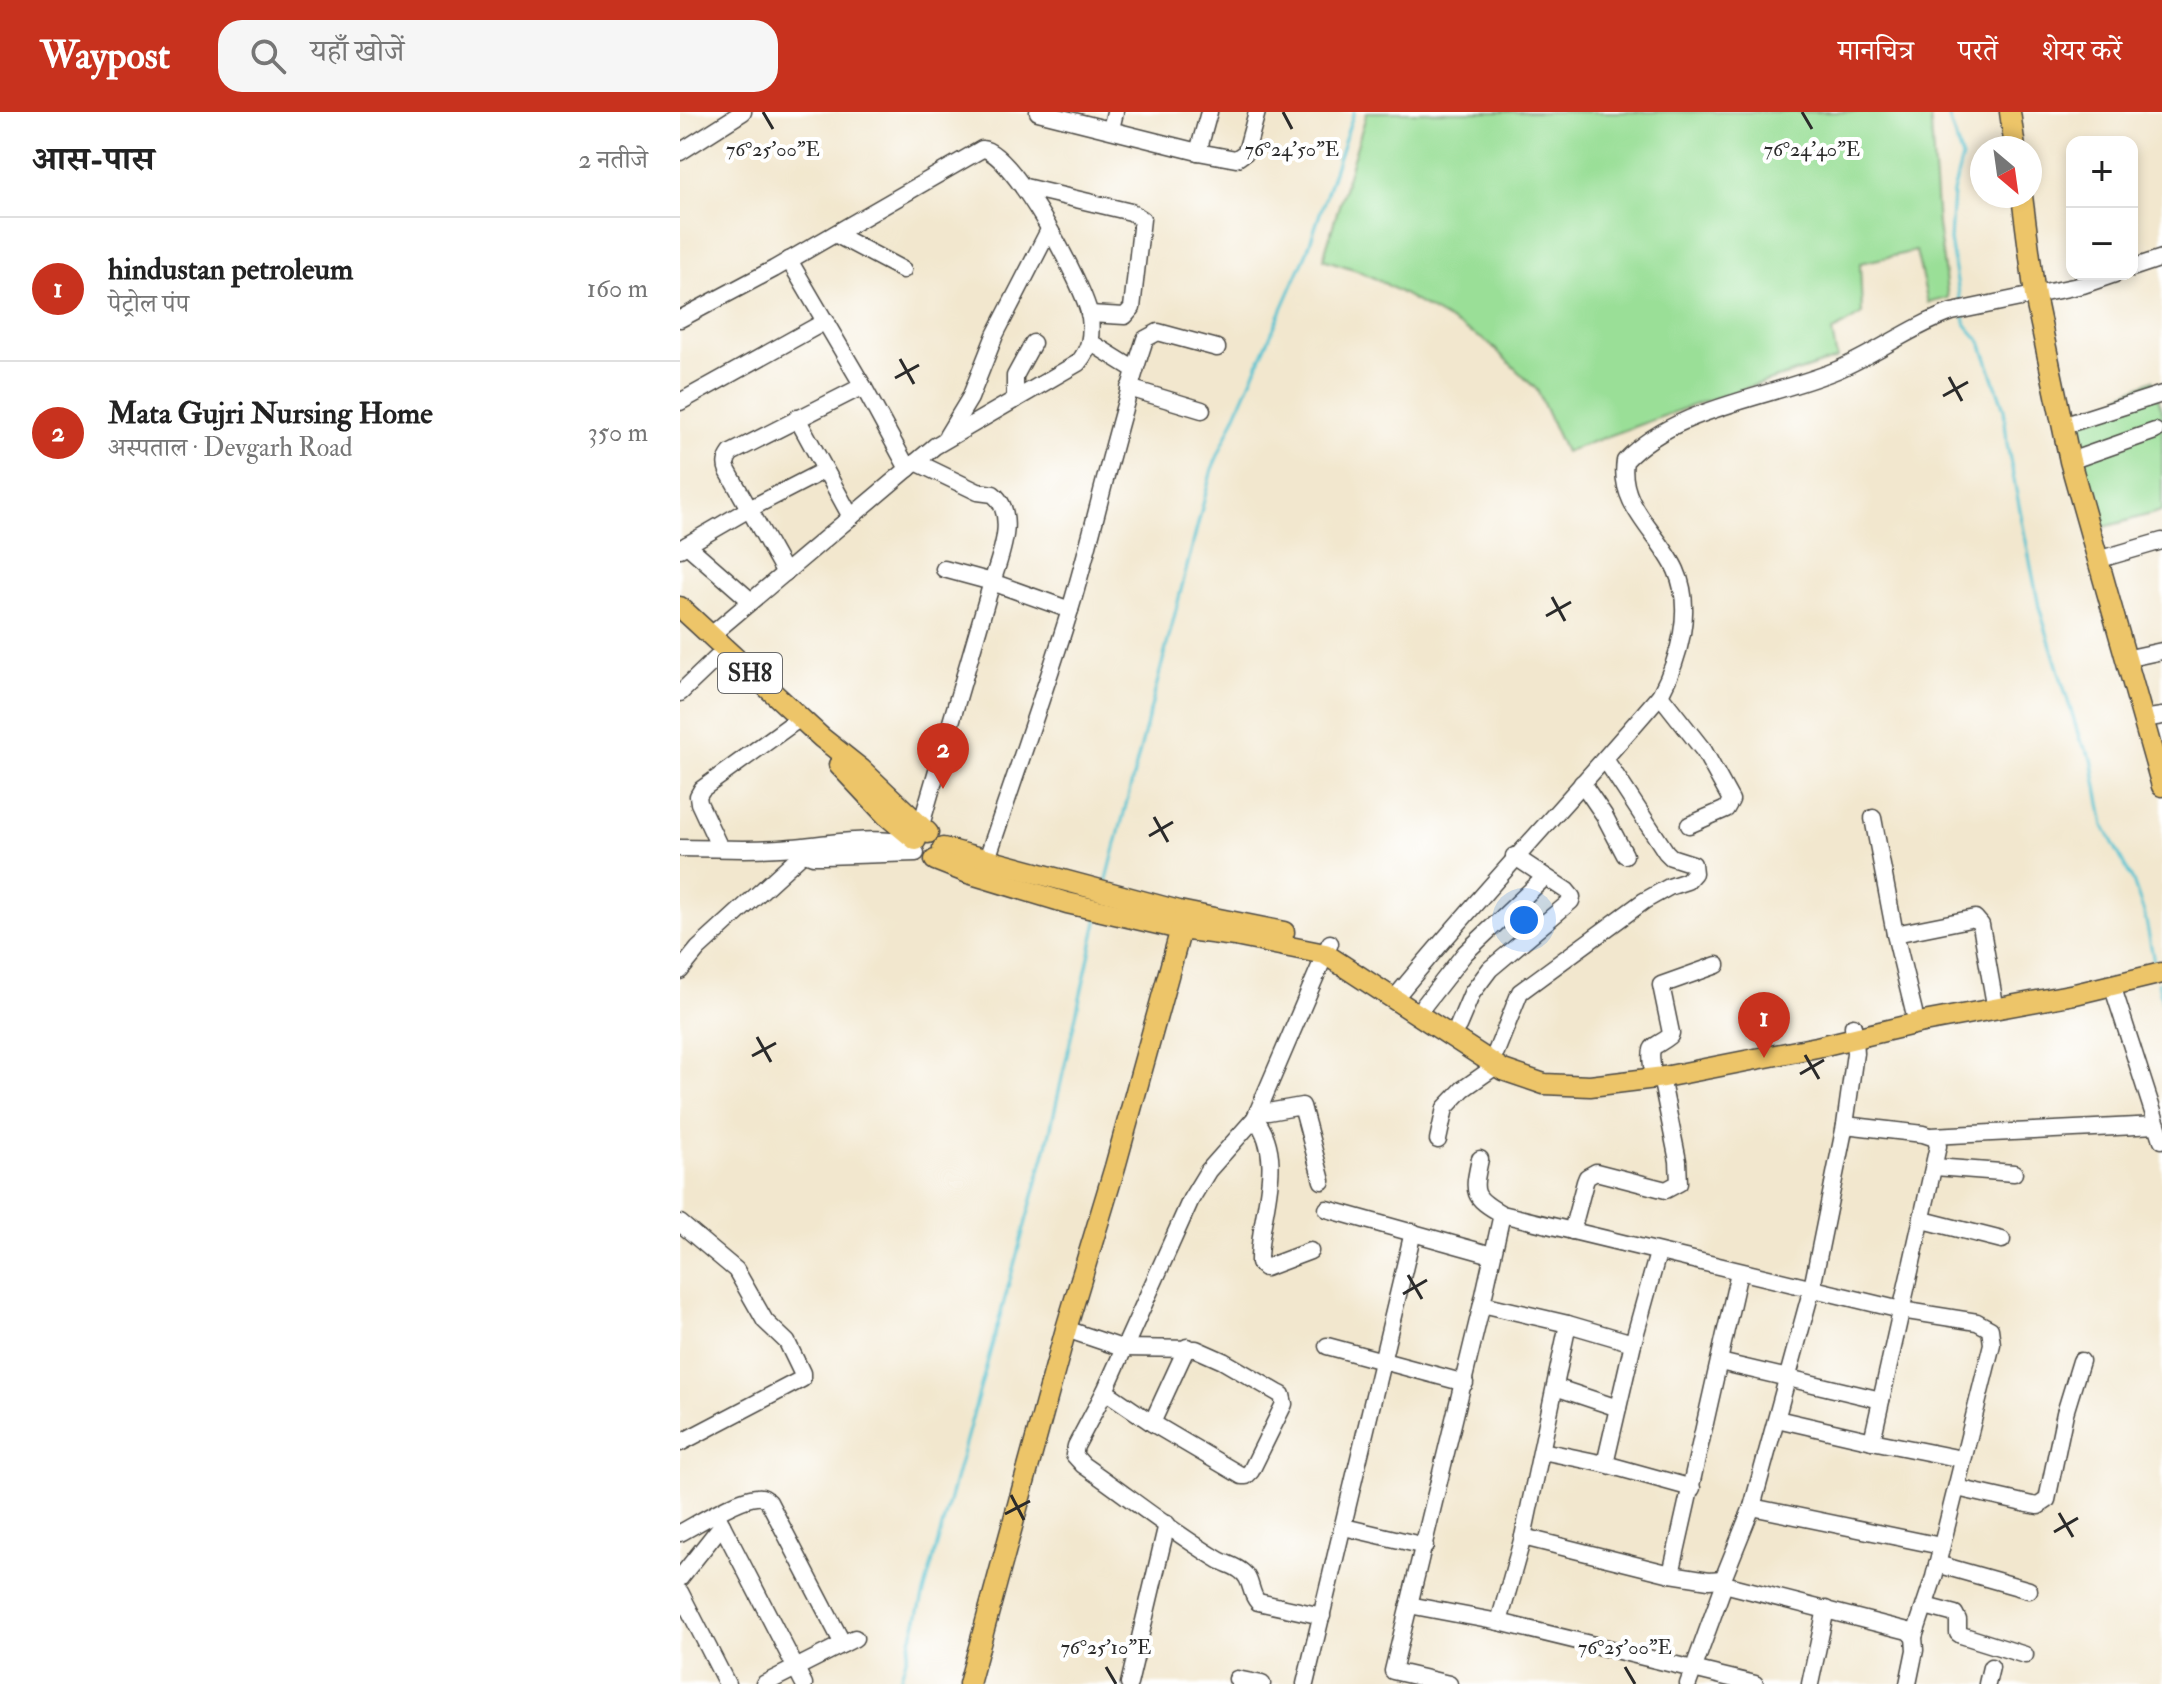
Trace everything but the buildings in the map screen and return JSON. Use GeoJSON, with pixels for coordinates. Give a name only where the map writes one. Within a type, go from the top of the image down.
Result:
{"type":"FeatureCollection","features":[{"type":"Feature","properties":{"kind":"main road"},"geometry":{"type":"LineString","coordinates":[[2010,112],[2013,136]]}},
{"type":"Feature","properties":{"kind":"main road"},"geometry":{"type":"LineString","coordinates":[[2022,208],[2026,298],[2125,659],[2152,718],[2162,786]]}},
{"type":"Feature","properties":{"kind":"main road","name":"SH8"},"geometry":{"type":"LineString","coordinates":[[680,607],[822,738],[861,769],[925,843]]}},
{"type":"Feature","properties":{"kind":"main road"},"geometry":{"type":"LineString","coordinates":[[925,843],[987,859],[1070,893]]}},
{"type":"Feature","properties":{"kind":"main road"},"geometry":{"type":"LineString","coordinates":[[925,843],[968,873],[1070,893],[1235,936],[1327,948],[1530,1081],[1563,1085],[1590,1086],[1854,1032],[2112,985],[2162,960]]}},
{"type":"Feature","properties":{"kind":"main road"},"geometry":{"type":"LineString","coordinates":[[969,1684],[1066,1329],[1115,1167],[1183,921]]}},
{"type":"Feature","properties":{"kind":"main road"},"geometry":{"type":"LineString","coordinates":[[1854,1032],[1914,1012],[2139,973],[2162,973]]}},
{"type":"Feature","properties":{"kind":"main road"},"geometry":{"type":"LineString","coordinates":[[1399,993],[1425,1004],[1458,1026],[1496,1059]]}},
{"type":"Feature","properties":{"kind":"street"},"geometry":{"type":"LineString","coordinates":[[680,152],[743,112]]}},
{"type":"Feature","properties":{"kind":"street"},"geometry":{"type":"LineString","coordinates":[[1038,112],[1236,159],[1243,156],[1257,112]]}},
{"type":"Feature","properties":{"kind":"street"},"geometry":{"type":"LineString","coordinates":[[1111,129],[1115,112]]}},
{"type":"Feature","properties":{"kind":"street"},"geometry":{"type":"LineString","coordinates":[[1198,152],[1209,112]]}},
{"type":"Feature","properties":{"kind":"street"},"geometry":{"type":"LineString","coordinates":[[680,319],[982,149],[993,152],[1025,187],[1089,314],[1090,342],[1088,351],[1078,363],[944,440],[751,601],[680,693]]}},
{"type":"Feature","properties":{"kind":"street"},"geometry":{"type":"LineString","coordinates":[[1025,187],[1131,212],[1142,219],[1132,308],[1125,316],[1089,314]]}},
{"type":"Feature","properties":{"kind":"street"},"geometry":{"type":"LineString","coordinates":[[944,440],[970,398],[995,335],[1049,230]]}},
{"type":"Feature","properties":{"kind":"street"},"geometry":{"type":"LineString","coordinates":[[835,234],[903,270]]}},
{"type":"Feature","properties":{"kind":"street"},"geometry":{"type":"LineString","coordinates":[[2138,266],[2162,258]]}},
{"type":"Feature","properties":{"kind":"street"},"geometry":{"type":"LineString","coordinates":[[680,848],[797,850],[861,839],[925,843],[992,582],[1007,535],[997,496],[978,492],[912,466],[789,260]]}},
{"type":"Feature","properties":{"kind":"street"},"geometry":{"type":"LineString","coordinates":[[1399,993],[1514,856],[1660,695],[1678,651],[1684,623],[1676,570],[1629,500],[1624,485],[1625,461],[1643,442],[1700,416],[1861,359],[1935,318],[2098,280]]}},
{"type":"Feature","properties":{"kind":"street"},"geometry":{"type":"LineString","coordinates":[[680,402],[826,321]]}},
{"type":"Feature","properties":{"kind":"street"},"geometry":{"type":"LineString","coordinates":[[987,859],[1070,610],[1145,339],[1158,332],[1217,348]]}},
{"type":"Feature","properties":{"kind":"street"},"geometry":{"type":"LineString","coordinates":[[1090,342],[1135,370]]}},
{"type":"Feature","properties":{"kind":"street"},"geometry":{"type":"LineString","coordinates":[[1015,400],[1015,376],[1033,343]]}},
{"type":"Feature","properties":{"kind":"street"},"geometry":{"type":"LineString","coordinates":[[785,573],[728,471],[728,457],[863,386]]}},
{"type":"Feature","properties":{"kind":"street"},"geometry":{"type":"LineString","coordinates":[[1129,388],[1202,410]]}},
{"type":"Feature","properties":{"kind":"street"},"geometry":{"type":"LineString","coordinates":[[2062,426],[2162,394]]}},
{"type":"Feature","properties":{"kind":"street"},"geometry":{"type":"LineString","coordinates":[[797,418],[851,517]]}},
{"type":"Feature","properties":{"kind":"street"},"geometry":{"type":"LineString","coordinates":[[2070,461],[2155,431]]}},
{"type":"Feature","properties":{"kind":"street"},"geometry":{"type":"LineString","coordinates":[[751,601],[683,547],[825,470]]}},
{"type":"Feature","properties":{"kind":"street"},"geometry":{"type":"LineString","coordinates":[[2097,560],[2162,541]]}},
{"type":"Feature","properties":{"kind":"street"},"geometry":{"type":"LineString","coordinates":[[944,569],[992,582],[1070,610]]}},
{"type":"Feature","properties":{"kind":"street"},"geometry":{"type":"LineString","coordinates":[[2125,659],[2162,651]]}},
{"type":"Feature","properties":{"kind":"street"},"geometry":{"type":"LineString","coordinates":[[1660,695],[1704,751],[1731,800],[1726,809],[1689,825]]}},
{"type":"Feature","properties":{"kind":"street"},"geometry":{"type":"LineString","coordinates":[[720,848],[699,803],[698,796],[702,789],[800,718]]}},
{"type":"Feature","properties":{"kind":"street"},"geometry":{"type":"LineString","coordinates":[[1438,1140],[1445,1108],[1496,1059],[1520,992],[1644,901],[1687,881],[1694,873],[1693,864],[1671,857],[1666,852],[1605,759]]}},
{"type":"Feature","properties":{"kind":"street"},"geometry":{"type":"LineString","coordinates":[[1582,783],[1604,815],[1625,855]]}},
{"type":"Feature","properties":{"kind":"street"},"geometry":{"type":"LineString","coordinates":[[1873,818],[1895,934],[1914,1012]]}},
{"type":"Feature","properties":{"kind":"street"},"geometry":{"type":"LineString","coordinates":[[680,971],[797,850]]}},
{"type":"Feature","properties":{"kind":"street"},"geometry":{"type":"LineString","coordinates":[[1458,1026],[1472,993],[1485,975],[1571,901],[1572,897],[1567,891],[1514,856]]}},
{"type":"Feature","properties":{"kind":"street"},"geometry":{"type":"LineString","coordinates":[[1425,1004],[1465,953],[1544,878]]}},
{"type":"Feature","properties":{"kind":"street"},"geometry":{"type":"LineString","coordinates":[[1895,934],[1975,918],[1981,925],[1994,999]]}},
{"type":"Feature","properties":{"kind":"street"},"geometry":{"type":"LineString","coordinates":[[1322,1616],[1258,1602],[1252,1596],[1251,1584],[1242,1571],[1219,1560],[1083,1465],[1074,1455],[1191,1199],[1208,1171],[1257,1114],[1327,948]]}},
{"type":"Feature","properties":{"kind":"street"},"geometry":{"type":"LineString","coordinates":[[1572,1231],[1587,1177],[1596,1172],[1666,1190],[1679,1183],[1678,1161],[1651,1052],[1654,1045],[1671,1033],[1661,985],[1717,965]]}},
{"type":"Feature","properties":{"kind":"street"},"geometry":{"type":"LineString","coordinates":[[1845,1125],[1931,1136],[2160,1132],[2112,985]]}},
{"type":"Feature","properties":{"kind":"street"},"geometry":{"type":"LineString","coordinates":[[1690,1677],[1752,1507],[1789,1379],[1831,1202],[1855,1053],[1854,1032]]}},
{"type":"Feature","properties":{"kind":"street"},"geometry":{"type":"LineString","coordinates":[[1257,1114],[1302,1106],[1322,1181]]}},
{"type":"Feature","properties":{"kind":"street"},"geometry":{"type":"LineString","coordinates":[[1257,1114],[1272,1162],[1262,1222],[1260,1266],[1265,1268],[1310,1251]]}},
{"type":"Feature","properties":{"kind":"street"},"geometry":{"type":"LineString","coordinates":[[1872,1441],[1935,1167],[1938,1146],[1937,1140],[1931,1136]]}},
{"type":"Feature","properties":{"kind":"street"},"geometry":{"type":"LineString","coordinates":[[1480,1159],[1475,1189],[1477,1196],[1502,1214],[1901,1310],[1977,1322],[1990,1329],[1992,1344],[1937,1564],[1914,1637],[1915,1650],[1908,1684]]}},
{"type":"Feature","properties":{"kind":"street"},"geometry":{"type":"LineString","coordinates":[[1935,1167],[2014,1173]]}},
{"type":"Feature","properties":{"kind":"street"},"geometry":{"type":"LineString","coordinates":[[1327,1209],[1492,1255]]}},
{"type":"Feature","properties":{"kind":"street"},"geometry":{"type":"LineString","coordinates":[[1449,1684],[1392,1678],[1465,1383],[1502,1214]]}},
{"type":"Feature","properties":{"kind":"street"},"geometry":{"type":"LineString","coordinates":[[1923,1220],[2002,1240]]}},
{"type":"Feature","properties":{"kind":"street"},"geometry":{"type":"LineString","coordinates":[[680,1223],[736,1270],[765,1321],[787,1342],[802,1373],[802,1379],[680,1443]]}},
{"type":"Feature","properties":{"kind":"street"},"geometry":{"type":"LineString","coordinates":[[1305,1684],[1413,1232]]}},
{"type":"Feature","properties":{"kind":"street"},"geometry":{"type":"LineString","coordinates":[[1605,1464],[1658,1253]]}},
{"type":"Feature","properties":{"kind":"street"},"geometry":{"type":"LineString","coordinates":[[1671,1574],[1739,1272]]}},
{"type":"Feature","properties":{"kind":"street"},"geometry":{"type":"LineString","coordinates":[[1482,1304],[1633,1343]]}},
{"type":"Feature","properties":{"kind":"street"},"geometry":{"type":"LineString","coordinates":[[1499,1622],[1523,1537],[1568,1324]]}},
{"type":"Feature","properties":{"kind":"street"},"geometry":{"type":"LineString","coordinates":[[1066,1329],[1122,1348],[1187,1347],[1223,1361],[1278,1393],[1284,1400],[1282,1410],[1246,1476],[1152,1423],[1105,1391]]}},
{"type":"Feature","properties":{"kind":"street"},"geometry":{"type":"LineString","coordinates":[[1327,1346],[1465,1383]]}},
{"type":"Feature","properties":{"kind":"street"},"geometry":{"type":"LineString","coordinates":[[1152,1423],[1187,1347]]}},
{"type":"Feature","properties":{"kind":"street"},"geometry":{"type":"LineString","coordinates":[[1957,1488],[2038,1506],[2047,1500],[2065,1413],[2081,1361]]}},
{"type":"Feature","properties":{"kind":"street"},"geometry":{"type":"LineString","coordinates":[[1720,1362],[1881,1400]]}},
{"type":"Feature","properties":{"kind":"street"},"geometry":{"type":"LineString","coordinates":[[1555,1387],[1618,1408]]}},
{"type":"Feature","properties":{"kind":"street"},"geometry":{"type":"LineString","coordinates":[[1777,1419],[1962,1459]]}},
{"type":"Feature","properties":{"kind":"street"},"geometry":{"type":"LineString","coordinates":[[1542,1451],[1605,1464],[1692,1488]]}},
{"type":"Feature","properties":{"kind":"street"},"geometry":{"type":"LineString","coordinates":[[680,1533],[719,1519],[759,1496],[769,1502],[849,1641],[764,1684]]}},
{"type":"Feature","properties":{"kind":"street"},"geometry":{"type":"LineString","coordinates":[[1752,1507],[1941,1546]]}},
{"type":"Feature","properties":{"kind":"street"},"geometry":{"type":"LineString","coordinates":[[680,1578],[719,1519]]}},
{"type":"Feature","properties":{"kind":"street"},"geometry":{"type":"LineString","coordinates":[[719,1519],[804,1684]]}},
{"type":"Feature","properties":{"kind":"street"},"geometry":{"type":"LineString","coordinates":[[1129,1684],[1167,1524]]}},
{"type":"Feature","properties":{"kind":"street"},"geometry":{"type":"LineString","coordinates":[[1344,1527],[1425,1546]]}},
{"type":"Feature","properties":{"kind":"street"},"geometry":{"type":"LineString","coordinates":[[1523,1537],[1671,1574],[1724,1580],[1908,1631],[1914,1637]]}},
{"type":"Feature","properties":{"kind":"street"},"geometry":{"type":"LineString","coordinates":[[1937,1564],[2029,1590]]}},
{"type":"Feature","properties":{"kind":"street"},"geometry":{"type":"LineString","coordinates":[[680,1592],[727,1684]]}},
{"type":"Feature","properties":{"kind":"street"},"geometry":{"type":"LineString","coordinates":[[1409,1605],[1499,1622],[1690,1677],[1755,1684]]}},
{"type":"Feature","properties":{"kind":"street"},"geometry":{"type":"LineString","coordinates":[[1925,1606],[1955,1614],[1961,1635],[2025,1655]]}},
{"type":"Feature","properties":{"kind":"street"},"geometry":{"type":"LineString","coordinates":[[1810,1684],[1826,1609]]}},
{"type":"Feature","properties":{"kind":"street"},"geometry":{"type":"LineString","coordinates":[[1237,1679],[1262,1684]]}},
{"type":"Feature","properties":{"kind":"green space"},"geometry":{"type":"Polygon","coordinates":[[[1367,112],[1930,112],[1938,225],[1948,298],[1928,303],[1916,251],[1860,263],[1862,314],[1832,332],[1837,359],[1699,403],[1565,452],[1537,390],[1489,343],[1380,281],[1323,259],[1367,112]]]}},
{"type":"Feature","properties":{"kind":"green space"},"geometry":{"type":"Polygon","coordinates":[[[2153,380],[2162,411],[2162,511],[2101,528],[2072,426],[2125,407],[2120,395],[2153,380]]]}},
{"type":"Feature","properties":{"kind":"waterway"},"geometry":{"type":"LineString","coordinates":[[1106,883],[1212,469],[1307,252],[1354,112]]}},
{"type":"Feature","properties":{"kind":"waterway"},"geometry":{"type":"LineString","coordinates":[[1947,112],[1962,158],[1953,192],[1950,240],[1961,305]]}},
{"type":"Feature","properties":{"kind":"waterway"},"geometry":{"type":"LineString","coordinates":[[1964,317],[1966,325],[1981,342],[2004,409],[2007,444],[2039,607],[2080,740],[2092,759],[2104,826],[2133,881],[2145,916],[2155,967]]}},
{"type":"Feature","properties":{"kind":"waterway"},"geometry":{"type":"LineString","coordinates":[[899,1684],[1047,1145],[1098,917]]}},
{"type":"Feature","properties":{"kind":"waterway"},"geometry":{"type":"LineString","coordinates":[[2158,982],[2162,1002]]}},
{"type":"Feature","properties":{"kind":"place","name":"Mata Gujri Nursing Home"},"geometry":{"type":"Point","coordinates":[943,789]}},
{"type":"Feature","properties":{"kind":"place","name":"hindustan petroleum"},"geometry":{"type":"Point","coordinates":[1764,1058]}}]}
